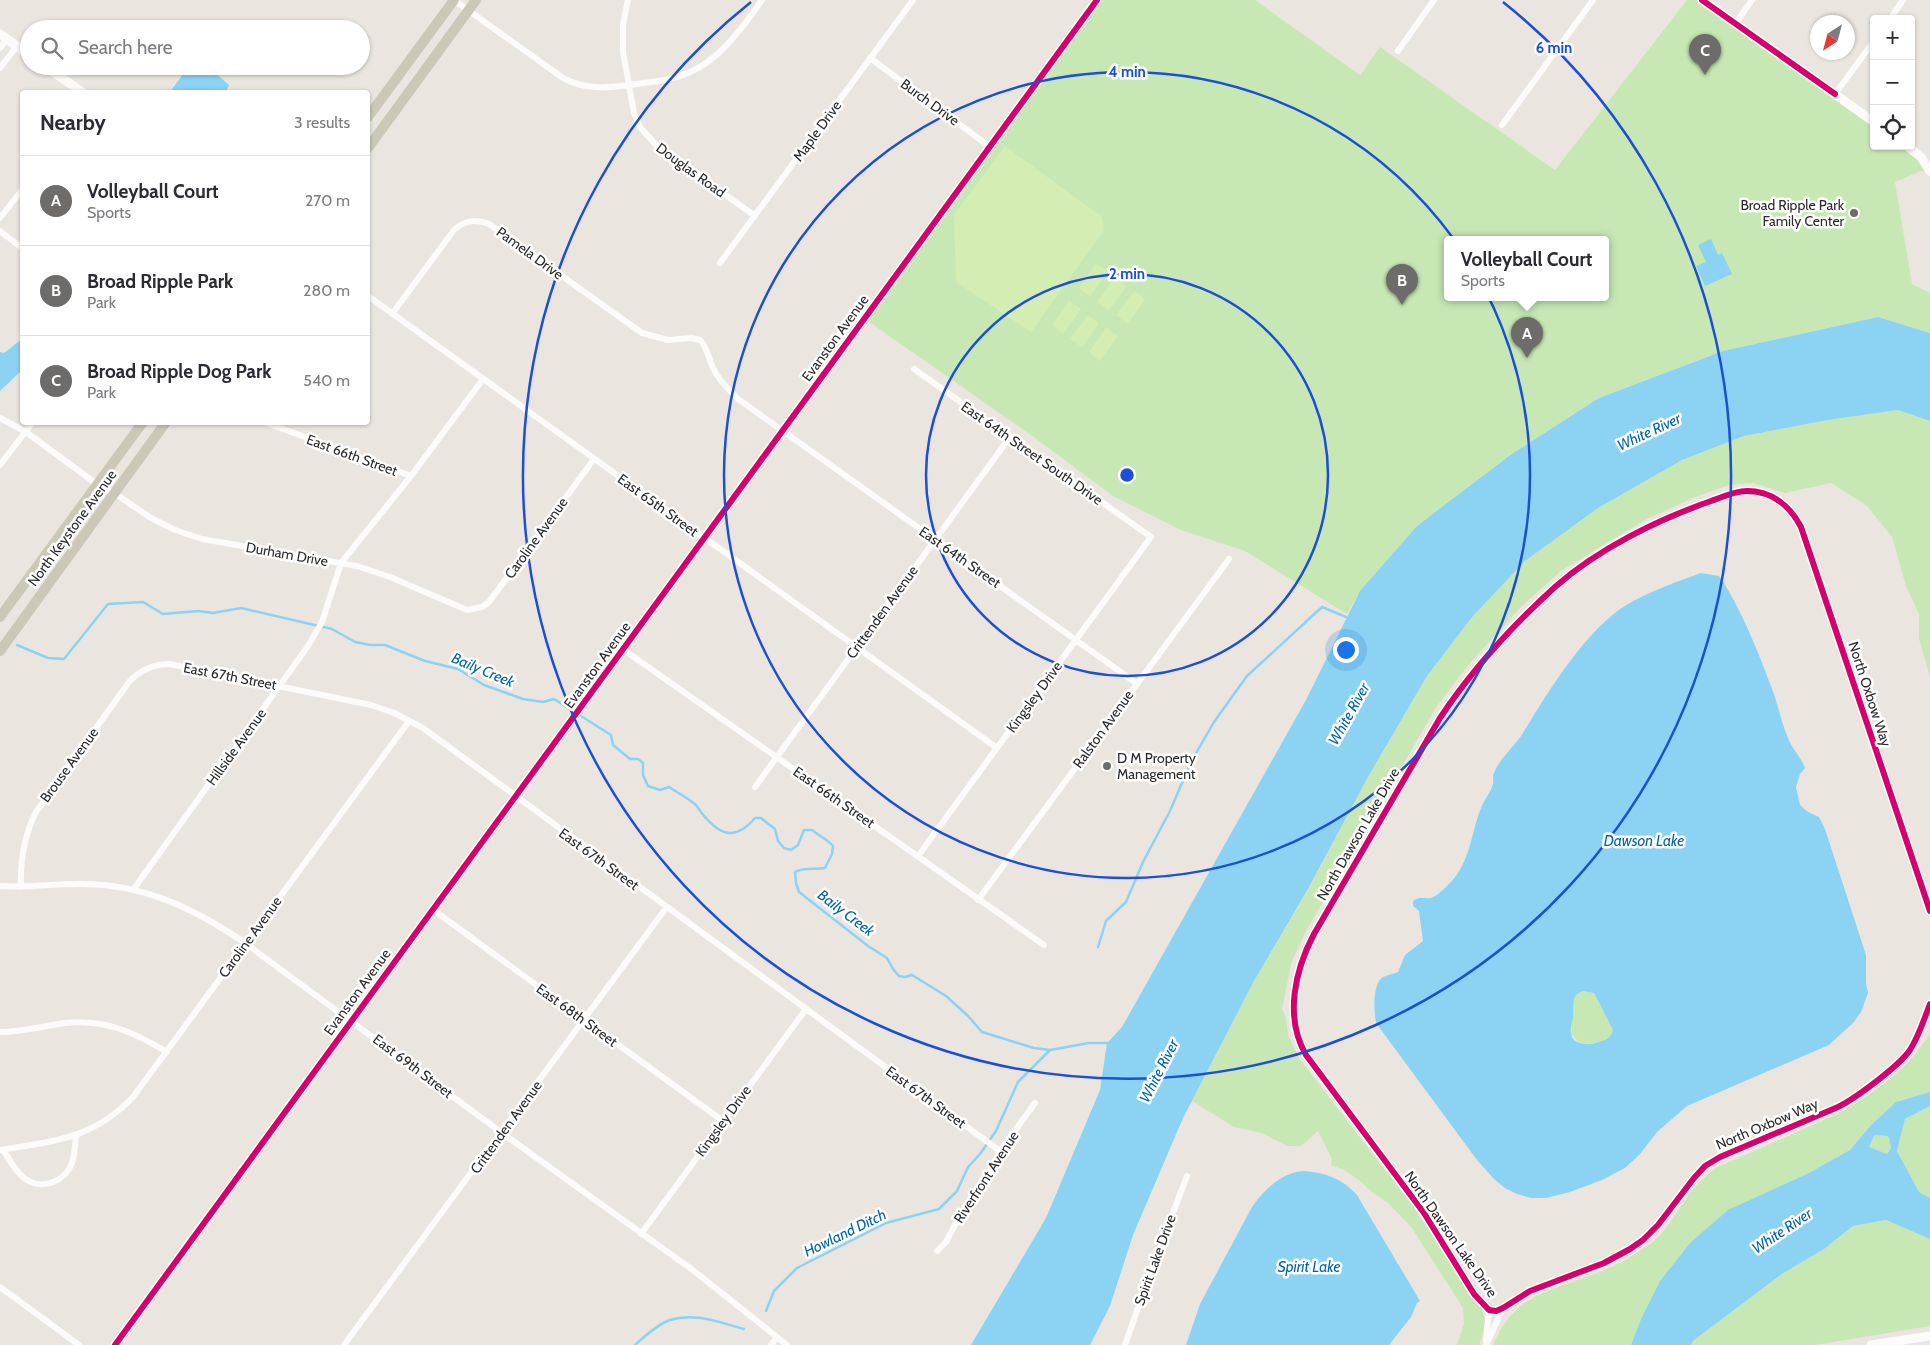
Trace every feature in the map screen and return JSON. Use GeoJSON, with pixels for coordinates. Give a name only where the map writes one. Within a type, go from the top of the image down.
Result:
{"type":"FeatureCollection","features":[{"type":"Feature","properties":{"kind":"main road"},"geometry":{"type":"LineString","coordinates":[[370,114],[454,0]]}},
{"type":"Feature","properties":{"kind":"main road"},"geometry":{"type":"LineString","coordinates":[[370,145],[476,0]]}},
{"type":"Feature","properties":{"kind":"main road","name":"North Keystone Avenue"},"geometry":{"type":"LineString","coordinates":[[0,650],[106,489],[141,425]]}},
{"type":"Feature","properties":{"kind":"main road","name":"North Keystone Avenue"},"geometry":{"type":"LineString","coordinates":[[0,617],[106,489],[163,425]]}},
{"type":"Feature","properties":{"kind":"street"},"geometry":{"type":"LineString","coordinates":[[454,0],[569,81],[592,88],[629,85],[676,77],[708,62],[732,42],[762,0]]}},
{"type":"Feature","properties":{"kind":"street","name":"Douglas Road"},"geometry":{"type":"LineString","coordinates":[[628,0],[624,16],[622,44],[637,121],[650,140],[755,216]]}},
{"type":"Feature","properties":{"kind":"street","name":"Maple Drive"},"geometry":{"type":"LineString","coordinates":[[720,263],[913,0]]}},
{"type":"Feature","properties":{"kind":"street","name":"Evanston Avenue"},"geometry":{"type":"LineString","coordinates":[[115,1345],[1097,0]]}},
{"type":"Feature","properties":{"kind":"street"},"geometry":{"type":"LineString","coordinates":[[1398,51],[1434,0]]}},
{"type":"Feature","properties":{"kind":"street"},"geometry":{"type":"LineString","coordinates":[[1502,125],[1593,0]]}},
{"type":"Feature","properties":{"kind":"street"},"geometry":{"type":"LineString","coordinates":[[1702,0],[1870,119]]}},
{"type":"Feature","properties":{"kind":"street"},"geometry":{"type":"LineString","coordinates":[[1735,24],[1752,0]]}},
{"type":"Feature","properties":{"kind":"street"},"geometry":{"type":"LineString","coordinates":[[1893,15],[1903,0]]}},
{"type":"Feature","properties":{"kind":"street"},"geometry":{"type":"LineString","coordinates":[[0,48],[3,36],[20,49]]}},
{"type":"Feature","properties":{"kind":"street"},"geometry":{"type":"LineString","coordinates":[[0,68],[16,46]]}},
{"type":"Feature","properties":{"kind":"street"},"geometry":{"type":"LineString","coordinates":[[1835,94],[1870,46]]}},
{"type":"Feature","properties":{"kind":"street","name":"Burch Drive"},"geometry":{"type":"LineString","coordinates":[[870,58],[990,146]]}},
{"type":"Feature","properties":{"kind":"street"},"geometry":{"type":"LineString","coordinates":[[58,75],[79,90]]}},
{"type":"Feature","properties":{"kind":"street"},"geometry":{"type":"LineString","coordinates":[[1912,150],[1921,157],[1930,170]]}},
{"type":"Feature","properties":{"kind":"street"},"geometry":{"type":"LineString","coordinates":[[0,218],[20,193]]}},
{"type":"Feature","properties":{"kind":"street","name":"Pamela Drive"},"geometry":{"type":"LineString","coordinates":[[392,314],[454,230],[467,221],[478,220],[489,224],[642,333],[668,340],[696,338],[703,343],[714,371],[724,386],[738,399],[783,432]]}},
{"type":"Feature","properties":{"kind":"street"},"geometry":{"type":"LineString","coordinates":[[0,231],[20,246]]}},
{"type":"Feature","properties":{"kind":"street","name":"East 65th Street"},"geometry":{"type":"LineString","coordinates":[[370,298],[997,748]]}},
{"type":"Feature","properties":{"kind":"street","name":"East 64th Street South Drive"},"geometry":{"type":"LineString","coordinates":[[914,369],[1151,537]]}},
{"type":"Feature","properties":{"kind":"street","name":"Hillside Avenue"},"geometry":{"type":"LineString","coordinates":[[133,890],[281,686],[317,631],[322,622],[341,563],[411,476],[483,379]]}},
{"type":"Feature","properties":{"kind":"street","name":"Durham Drive"},"geometry":{"type":"LineString","coordinates":[[0,418],[26,432],[106,489],[159,523],[192,536],[371,570],[459,608],[473,610]]}},
{"type":"Feature","properties":{"kind":"street"},"geometry":{"type":"LineString","coordinates":[[0,465],[31,425]]}},
{"type":"Feature","properties":{"kind":"street","name":"East 66th Street"},"geometry":{"type":"LineString","coordinates":[[272,425],[411,476]]}},
{"type":"Feature","properties":{"kind":"street","name":"East 64th Street"},"geometry":{"type":"LineString","coordinates":[[783,432],[1136,683]]}},
{"type":"Feature","properties":{"kind":"street","name":"Crittenden Avenue"},"geometry":{"type":"LineString","coordinates":[[755,787],[1010,437]]}},
{"type":"Feature","properties":{"kind":"street","name":"Caroline Avenue"},"geometry":{"type":"LineString","coordinates":[[473,610],[489,602],[594,459]]}},
{"type":"Feature","properties":{"kind":"street","name":"North Dawson Lake Drive"},"geometry":{"type":"LineString","coordinates":[[1492,1311],[1474,1294],[1424,1213],[1303,1050],[1297,1031],[1294,999],[1297,975],[1302,958],[1314,934],[1440,718],[1452,700],[1514,627],[1571,574],[1602,552],[1622,541],[1688,508],[1734,493],[1754,492],[1770,496]]}},
{"type":"Feature","properties":{"kind":"street","name":"North Oxbow Way"},"geometry":{"type":"LineString","coordinates":[[1770,496],[1787,506],[1797,519],[1806,538],[1930,911]]}},
{"type":"Feature","properties":{"kind":"street","name":"Kingsley Drive"},"geometry":{"type":"LineString","coordinates":[[918,856],[1151,537]]}},
{"type":"Feature","properties":{"kind":"street","name":"Ralston Avenue"},"geometry":{"type":"LineString","coordinates":[[978,900],[1229,559]]}},
{"type":"Feature","properties":{"kind":"street","name":"East 66th Street"},"geometry":{"type":"LineString","coordinates":[[624,650],[1044,945]]}},
{"type":"Feature","properties":{"kind":"street","name":"East 67th Street"},"geometry":{"type":"LineString","coordinates":[[155,665],[170,664],[371,705],[394,713],[423,728],[1000,1151]]}},
{"type":"Feature","properties":{"kind":"street","name":"Brouse Avenue"},"geometry":{"type":"LineString","coordinates":[[21,887],[20,864],[24,840],[40,805],[129,682],[138,673],[155,665]]}},
{"type":"Feature","properties":{"kind":"street","name":"Caroline Avenue"},"geometry":{"type":"LineString","coordinates":[[76,1136],[74,1158],[68,1171],[60,1179],[48,1184],[38,1184],[22,1177],[1,1150],[76,1136],[104,1121],[124,1106],[141,1088],[409,720]]}},
{"type":"Feature","properties":{"kind":"street","name":"East 69th Street"},"geometry":{"type":"LineString","coordinates":[[0,886],[107,885],[163,898],[192,910],[222,927],[502,1133],[694,1271],[787,1345]]}},
{"type":"Feature","properties":{"kind":"street","name":"Crittenden Avenue"},"geometry":{"type":"LineString","coordinates":[[344,1345],[666,908]]}},
{"type":"Feature","properties":{"kind":"street","name":"East 68th Street"},"geometry":{"type":"LineString","coordinates":[[432,909],[723,1121]]}},
{"type":"Feature","properties":{"kind":"street","name":"North Oxbow Way"},"geometry":{"type":"LineString","coordinates":[[1492,1311],[1503,1308],[1530,1292],[1604,1263],[1637,1245],[1658,1225],[1694,1178],[1713,1161],[1838,1107],[1851,1099],[1906,1055],[1914,1043],[1930,1004]]}},
{"type":"Feature","properties":{"kind":"street","name":"Kingsley Drive"},"geometry":{"type":"LineString","coordinates":[[641,1234],[806,1009]]}},
{"type":"Feature","properties":{"kind":"street"},"geometry":{"type":"LineString","coordinates":[[0,1032],[67,1023],[94,1023],[132,1032],[166,1052]]}},
{"type":"Feature","properties":{"kind":"street","name":"Riverfront Avenue"},"geometry":{"type":"LineString","coordinates":[[936,1251],[946,1242],[957,1221],[979,1193],[1000,1151],[1035,1103]]}},
{"type":"Feature","properties":{"kind":"street","name":"Spirit Lake Drive"},"geometry":{"type":"LineString","coordinates":[[1125,1345],[1187,1176]]}},
{"type":"Feature","properties":{"kind":"street"},"geometry":{"type":"LineString","coordinates":[[0,1288],[79,1345]]}},
{"type":"Feature","properties":{"kind":"street"},"geometry":{"type":"LineString","coordinates":[[1486,1345],[1503,1308]]}},
{"type":"Feature","properties":{"kind":"street"},"geometry":{"type":"LineString","coordinates":[[1486,1345],[1492,1311]]}},
{"type":"Feature","properties":{"kind":"street"},"geometry":{"type":"LineString","coordinates":[[1871,1345],[1909,1342],[1930,1336]]}},
{"type":"Feature","properties":{"kind":"street"},"geometry":{"type":"LineString","coordinates":[[771,1345],[777,1337]]}},
{"type":"Feature","properties":{"kind":"green space"},"geometry":{"type":"Polygon","coordinates":[[[1097,0],[1255,0],[1360,75],[1380,47],[1555,170],[1687,0],[1702,0],[1870,119],[1870,150],[1911,150],[1930,167],[1895,182],[1912,284],[1930,293],[1930,333],[1878,317],[1723,351],[1599,398],[1509,456],[1417,526],[1360,591],[1347,614],[1245,551],[1181,530],[1113,496],[1035,438],[865,319],[1097,0]]]}},
{"type":"Feature","properties":{"kind":"green space"},"geometry":{"type":"Polygon","coordinates":[[[1005,146],[1102,217],[1104,230],[1031,332],[956,282],[954,215],[1005,146]]]}},
{"type":"Feature","properties":{"kind":"green space"},"geometry":{"type":"Polygon","coordinates":[[[1096,263],[1108,272],[1090,296],[1079,288],[1096,263]]]}},
{"type":"Feature","properties":{"kind":"green space"},"geometry":{"type":"Polygon","coordinates":[[[1115,277],[1127,286],[1109,310],[1097,302],[1115,277]]]}},
{"type":"Feature","properties":{"kind":"green space"},"geometry":{"type":"Polygon","coordinates":[[[1134,291],[1145,299],[1128,324],[1116,315],[1134,291]]]}},
{"type":"Feature","properties":{"kind":"green space"},"geometry":{"type":"Polygon","coordinates":[[[1069,301],[1081,309],[1063,334],[1052,325],[1069,301]]]}},
{"type":"Feature","properties":{"kind":"green space"},"geometry":{"type":"Polygon","coordinates":[[[1088,315],[1099,323],[1082,347],[1070,339],[1088,315]]]}},
{"type":"Feature","properties":{"kind":"green space"},"geometry":{"type":"Polygon","coordinates":[[[1106,328],[1118,336],[1100,361],[1089,352],[1106,328]]]}},
{"type":"Feature","properties":{"kind":"green space"},"geometry":{"type":"Polygon","coordinates":[[[1898,410],[1930,421],[1930,677],[1919,639],[1919,614],[1906,586],[1892,537],[1867,506],[1831,483],[1785,493],[1753,483],[1729,485],[1695,497],[1645,520],[1562,570],[1521,607],[1470,663],[1437,706],[1306,931],[1292,961],[1282,1009],[1286,1017],[1288,1035],[1299,1058],[1413,1206],[1483,1311],[1485,1321],[1479,1345],[1457,1345],[1464,1324],[1463,1308],[1412,1228],[1388,1203],[1359,1180],[1346,1171],[1331,1165],[1332,1159],[1318,1131],[1301,1146],[1287,1146],[1262,1133],[1234,1127],[1192,1101],[1254,981],[1308,890],[1368,777],[1427,676],[1473,616],[1525,561],[1598,508],[1682,460],[1744,436],[1828,420],[1898,410]]]}},
{"type":"Feature","properties":{"kind":"green space"},"geometry":{"type":"Polygon","coordinates":[[[1578,992],[1594,993],[1613,1030],[1611,1035],[1604,1041],[1580,1043],[1571,1034],[1573,1001],[1578,992]]]}},
{"type":"Feature","properties":{"kind":"green space"},"geometry":{"type":"Polygon","coordinates":[[[1930,1034],[1930,1092],[1896,1102],[1871,1125],[1850,1150],[1690,1243],[1660,1281],[1641,1319],[1631,1345],[1493,1345],[1513,1313],[1525,1303],[1552,1289],[1608,1269],[1641,1250],[1659,1236],[1692,1190],[1716,1168],[1833,1116],[1854,1104],[1903,1067],[1914,1056],[1930,1034]]]}},
{"type":"Feature","properties":{"kind":"green space"},"geometry":{"type":"Polygon","coordinates":[[[1930,1106],[1930,1198],[1919,1192],[1897,1151],[1905,1119],[1930,1106]]]}},
{"type":"Feature","properties":{"kind":"green space"},"geometry":{"type":"Polygon","coordinates":[[[1874,1135],[1887,1136],[1889,1138],[1891,1148],[1887,1154],[1868,1147],[1874,1135]]]}},
{"type":"Feature","properties":{"kind":"green space"},"geometry":{"type":"Polygon","coordinates":[[[1886,1220],[1930,1239],[1930,1326],[1815,1345],[1691,1345],[1693,1341],[1782,1274],[1824,1249],[1853,1226],[1886,1220]]]}},
{"type":"Feature","properties":{"kind":"water"},"geometry":{"type":"Polygon","coordinates":[[[182,75],[217,75],[229,85],[227,90],[171,90],[182,75]]]}},
{"type":"Feature","properties":{"kind":"water"},"geometry":{"type":"Polygon","coordinates":[[[1711,239],[1718,255],[1722,253],[1732,274],[1705,286],[1696,266],[1706,262],[1698,245],[1711,239]]]}},
{"type":"Feature","properties":{"kind":"water","name":"White River"},"geometry":{"type":"Polygon","coordinates":[[[1878,317],[1930,333],[1930,421],[1898,410],[1828,420],[1744,436],[1682,460],[1598,508],[1525,561],[1473,616],[1427,676],[1368,777],[1308,889],[1254,981],[1183,1118],[1133,1235],[1110,1306],[1090,1345],[971,1345],[1046,1218],[1100,1090],[1107,1043],[1122,1027],[1306,700],[1360,591],[1417,526],[1509,456],[1599,398],[1723,351],[1878,317]]]}},
{"type":"Feature","properties":{"kind":"water"},"geometry":{"type":"Polygon","coordinates":[[[20,341],[20,372],[0,391],[0,352],[4,353],[20,341]]]}},
{"type":"Feature","properties":{"kind":"water","name":"Dawson Lake"},"geometry":{"type":"Polygon","coordinates":[[[1701,573],[1719,576],[1743,618],[1774,694],[1788,738],[1805,768],[1800,774],[1796,787],[1800,805],[1808,812],[1819,817],[1825,829],[1866,955],[1868,993],[1861,1012],[1854,1022],[1829,1045],[1687,1106],[1657,1132],[1640,1154],[1625,1168],[1602,1180],[1570,1192],[1546,1198],[1531,1198],[1505,1188],[1477,1160],[1376,1023],[1375,992],[1379,981],[1383,977],[1398,972],[1405,955],[1423,941],[1419,911],[1413,906],[1413,901],[1435,896],[1456,876],[1466,858],[1481,808],[1492,787],[1493,774],[1503,757],[1523,733],[1569,662],[1597,629],[1628,604],[1701,573]],[[1583,991],[1574,998],[1571,1034],[1575,1041],[1579,1043],[1591,1044],[1604,1040],[1610,1037],[1613,1030],[1594,993],[1583,991]]]}},
{"type":"Feature","properties":{"kind":"water","name":"White River"},"geometry":{"type":"Polygon","coordinates":[[[1930,1092],[1930,1106],[1905,1119],[1897,1151],[1919,1192],[1930,1198],[1930,1239],[1886,1220],[1853,1226],[1824,1249],[1782,1274],[1693,1341],[1691,1345],[1631,1345],[1641,1319],[1660,1281],[1690,1243],[1728,1210],[1809,1173],[1850,1150],[1871,1125],[1896,1102],[1930,1092]],[[1874,1135],[1869,1147],[1887,1154],[1891,1148],[1887,1136],[1874,1135]]]}},
{"type":"Feature","properties":{"kind":"water","name":"Spirit Lake"},"geometry":{"type":"Polygon","coordinates":[[[1303,1171],[1333,1177],[1352,1189],[1357,1195],[1420,1301],[1417,1303],[1411,1317],[1389,1345],[1186,1345],[1200,1304],[1252,1207],[1274,1183],[1287,1175],[1303,1171]]]}},
{"type":"Feature","properties":{"kind":"waterway","name":"Baily Creek"},"geometry":{"type":"LineString","coordinates":[[17,645],[48,658],[64,659],[108,604],[143,602],[163,614],[198,611],[213,613],[241,608],[332,629],[355,642],[385,645],[425,661],[458,669],[484,685],[523,699],[543,702],[554,699],[611,735],[613,745],[630,759],[638,759],[643,763],[643,775],[648,786],[660,790],[669,787],[696,805],[712,825],[718,829],[730,833],[737,832],[749,825],[755,818],[761,818],[775,829],[778,841],[784,848],[791,850],[798,845],[804,830],[812,830],[828,841],[833,846],[832,854],[825,868],[795,872],[799,892],[868,946],[887,958],[899,976],[912,975],[946,996],[982,1032],[1034,1048],[1050,1050],[1089,1043],[1107,1043]]}},
{"type":"Feature","properties":{"kind":"waterway"},"geometry":{"type":"LineString","coordinates":[[1098,947],[1106,921],[1126,902],[1143,862],[1170,811],[1191,762],[1214,722],[1247,676],[1322,607],[1346,617]]}},
{"type":"Feature","properties":{"kind":"waterway","name":"Howland Ditch"},"geometry":{"type":"LineString","coordinates":[[766,1311],[774,1291],[797,1268],[886,1223],[939,1209],[957,1191],[968,1167],[996,1131],[1018,1082],[1050,1050]]}},
{"type":"Feature","properties":{"kind":"waterway","name":"Howland Ditch"},"geometry":{"type":"LineString","coordinates":[[635,1345],[661,1324],[679,1318],[708,1319],[744,1329]]}},
{"type":"Feature","properties":{"kind":"cycle path"},"geometry":{"type":"LineString","coordinates":[[115,1345],[1097,0]]}},
{"type":"Feature","properties":{"kind":"cycle path"},"geometry":{"type":"LineString","coordinates":[[1702,0],[1835,94]]}},
{"type":"Feature","properties":{"kind":"cycle path"},"geometry":{"type":"LineString","coordinates":[[1930,911],[1801,527],[1797,519],[1779,501],[1764,494],[1742,491],[1670,517],[1629,537],[1590,560],[1555,587],[1493,649],[1440,718],[1314,934],[1297,978],[1294,1010],[1295,1025],[1306,1055],[1424,1213],[1474,1294],[1489,1310],[1496,1311],[1530,1291],[1604,1263],[1643,1240],[1658,1225],[1705,1166],[1720,1157],[1838,1107],[1866,1089],[1887,1073],[1910,1050],[1930,1004]]}},
{"type":"Feature","properties":{"kind":"place","name":"Broad Ripple Dog Park"},"geometry":{"type":"Point","coordinates":[1705,75]}},
{"type":"Feature","properties":{"kind":"place","name":"Broad Ripple Park Family Center"},"geometry":{"type":"Point","coordinates":[1854,213]}},
{"type":"Feature","properties":{"kind":"place","name":"Broad Ripple Park"},"geometry":{"type":"Point","coordinates":[1402,305]}},
{"type":"Feature","properties":{"kind":"place","name":"Volleyball Court"},"geometry":{"type":"Point","coordinates":[1527,358]}},
{"type":"Feature","properties":{"kind":"place","name":"D M Property Management"},"geometry":{"type":"Point","coordinates":[1107,766]}}]}
